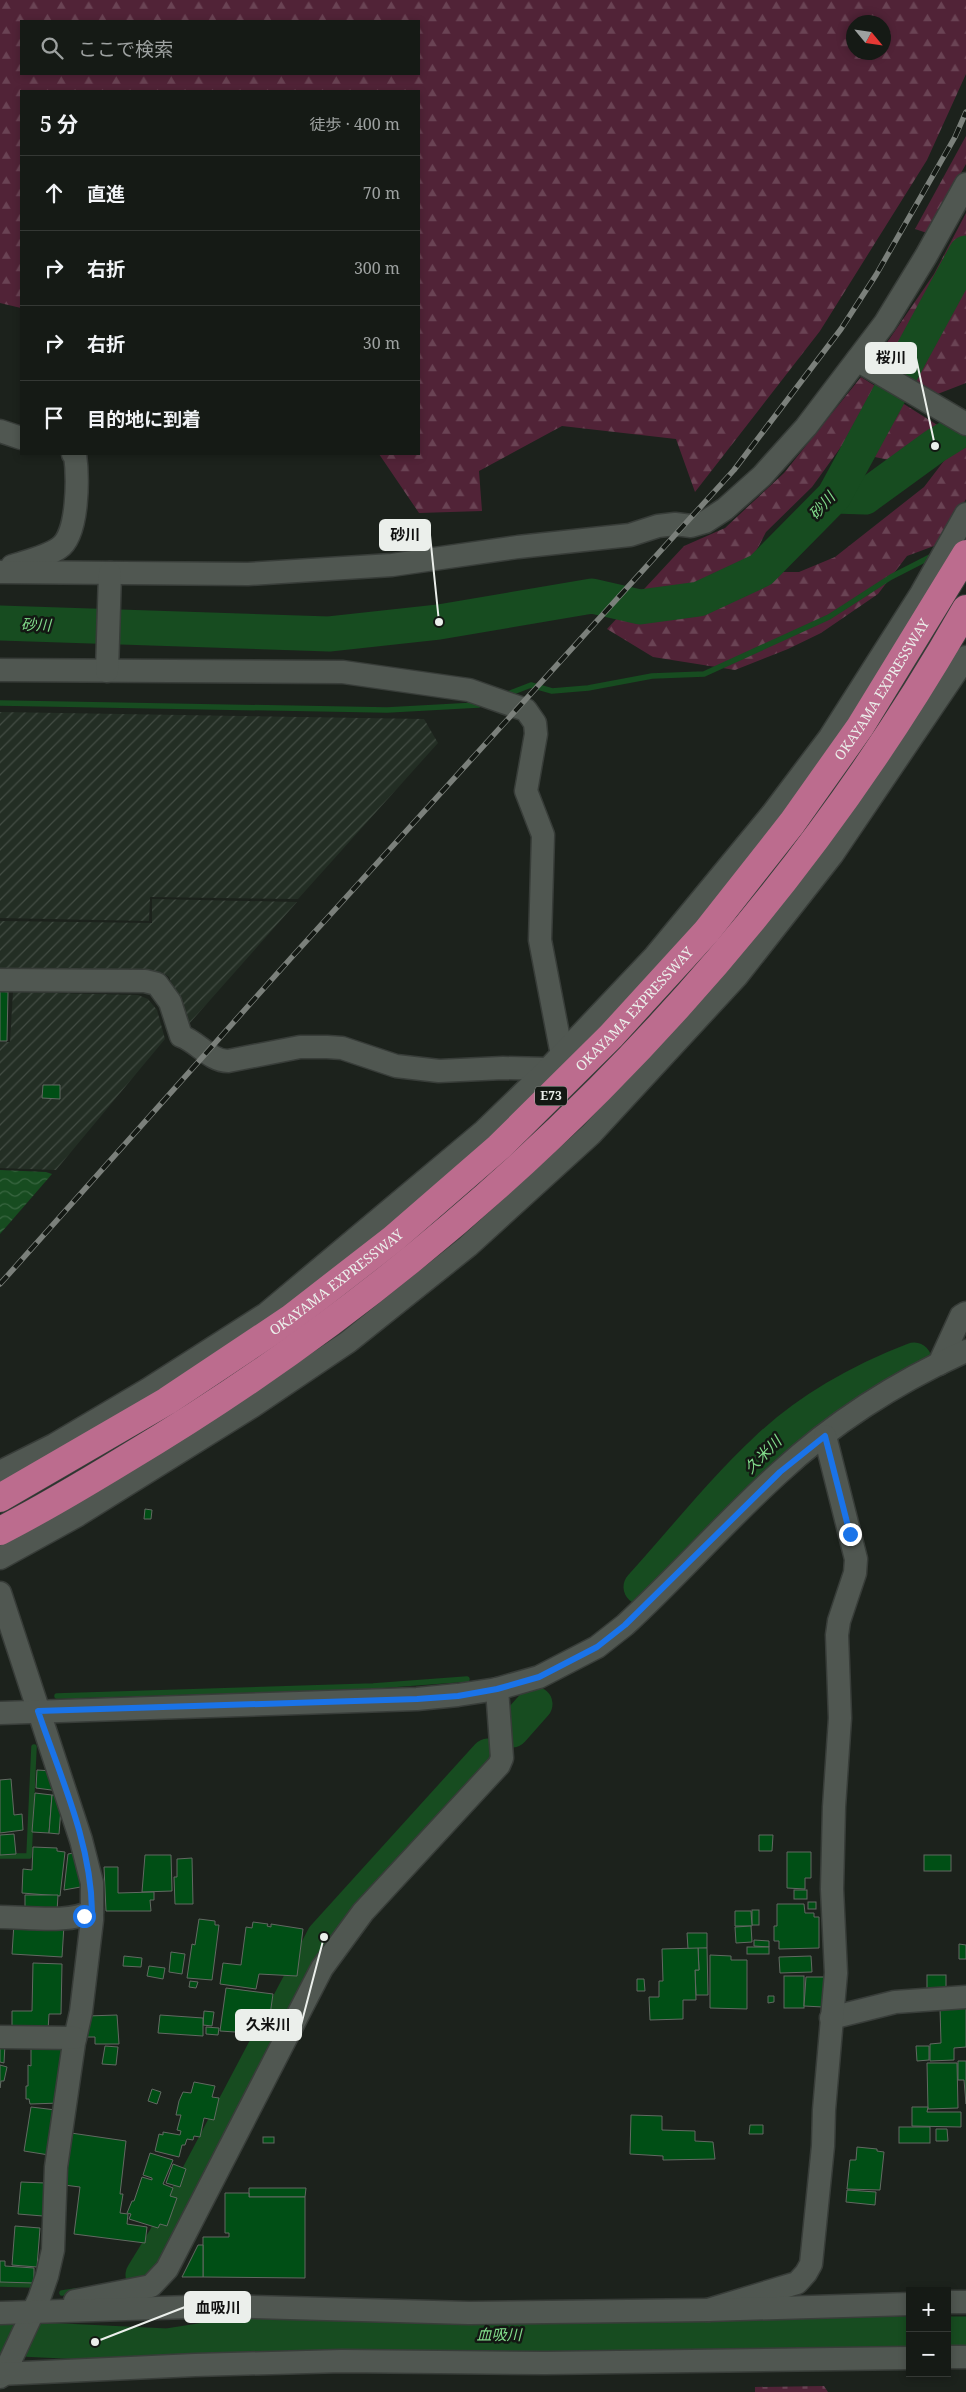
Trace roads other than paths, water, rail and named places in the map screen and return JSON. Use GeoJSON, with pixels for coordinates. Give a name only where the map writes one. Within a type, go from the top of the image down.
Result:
{"type":"FeatureCollection","features":[{"type":"Feature","properties":{"kind":"highway","name":"OKAYAMA EXPRESSWAY"},"geometry":{"type":"LineString","coordinates":[[0,1498],[167,1401],[290,1319],[393,1239],[506,1140],[611,1036],[725,908],[792,823],[860,727],[966,554]]}},
{"type":"Feature","properties":{"kind":"highway","name":"OKAYAMA EXPRESSWAY"},"geometry":{"type":"LineString","coordinates":[[0,1531],[36,1512],[185,1424],[306,1342],[411,1260],[520,1168],[632,1054],[742,934],[815,841],[879,750],[966,609]]}},
{"type":"Feature","properties":{"kind":"street"},"geometry":{"type":"LineString","coordinates":[[0,571],[110,578],[248,574],[392,565],[518,547],[621,536],[658,526],[675,524],[691,526],[705,522],[725,509],[762,476],[806,427],[890,315],[966,184]]}},
{"type":"Feature","properties":{"kind":"street"},"geometry":{"type":"LineString","coordinates":[[857,360],[959,420]]}},
{"type":"Feature","properties":{"kind":"street"},"geometry":{"type":"LineString","coordinates":[[0,431],[20,438]]}},
{"type":"Feature","properties":{"kind":"street"},"geometry":{"type":"LineString","coordinates":[[0,571],[60,548],[70,535],[78,476],[75,455]]}},
{"type":"Feature","properties":{"kind":"street"},"geometry":{"type":"LineString","coordinates":[[0,1472],[54,1445],[139,1395],[266,1314],[484,1131],[555,1062],[655,956],[772,814],[830,738],[920,594],[966,514]]}},
{"type":"Feature","properties":{"kind":"street"},"geometry":{"type":"LineString","coordinates":[[107,667],[110,578]]}},
{"type":"Feature","properties":{"kind":"street"},"geometry":{"type":"LineString","coordinates":[[0,1558],[87,1510],[253,1406],[348,1342],[468,1246],[591,1134],[737,976],[820,870],[966,656]]}},
{"type":"Feature","properties":{"kind":"street"},"geometry":{"type":"LineString","coordinates":[[0,670],[107,667],[343,672],[469,690],[526,710],[535,724],[536,734],[526,791],[543,835],[540,940],[555,1062]]}},
{"type":"Feature","properties":{"kind":"street"},"geometry":{"type":"LineString","coordinates":[[0,980],[146,982],[157,984],[170,1002],[182,1036],[192,1040],[218,1061],[228,1061],[300,1047],[327,1046],[342,1048],[396,1066],[430,1070],[555,1062]]}},
{"type":"Feature","properties":{"kind":"street"},"geometry":{"type":"LineString","coordinates":[[939,1364],[961,1316],[966,1313]]}},
{"type":"Feature","properties":{"kind":"street"},"geometry":{"type":"LineString","coordinates":[[0,1713],[417,1699],[497,1689],[539,1677],[597,1647],[650,1602],[780,1472],[825,1436],[870,1404],[916,1375],[966,1351]]}},
{"type":"Feature","properties":{"kind":"street"},"geometry":{"type":"LineString","coordinates":[[708,2310],[797,2283],[811,2264],[823,2146],[831,2018],[836,1973],[832,1880],[834,1807],[840,1718],[837,1635],[839,1621],[855,1573],[856,1559],[825,1436]]}},
{"type":"Feature","properties":{"kind":"street"},"geometry":{"type":"LineString","coordinates":[[0,1593],[81,1840],[92,1884],[92,1911],[82,2012],[75,2038],[56,2168],[53,2250],[47,2276],[31,2317],[4,2372],[342,2361],[565,2363],[906,2358]]}},
{"type":"Feature","properties":{"kind":"street"},"geometry":{"type":"LineString","coordinates":[[31,2317],[80,2299],[151,2286],[167,2269],[322,1968],[362,1912],[499,1765],[502,1758],[497,1689]]}},
{"type":"Feature","properties":{"kind":"street"},"geometry":{"type":"LineString","coordinates":[[0,1916],[71,1918],[84,1916],[92,1911]]}},
{"type":"Feature","properties":{"kind":"street"},"geometry":{"type":"LineString","coordinates":[[831,2018],[895,2002],[966,1997]]}},
{"type":"Feature","properties":{"kind":"street"},"geometry":{"type":"LineString","coordinates":[[0,2038],[75,2038]]}},
{"type":"Feature","properties":{"kind":"street"},"geometry":{"type":"LineString","coordinates":[[951,2302],[966,2302]]}},
{"type":"Feature","properties":{"kind":"street"},"geometry":{"type":"LineString","coordinates":[[0,2313],[31,2317],[221,2306],[469,2313],[708,2310],[906,2304]]}},
{"type":"Feature","properties":{"kind":"street"},"geometry":{"type":"LineString","coordinates":[[951,2357],[966,2357]]}},
{"type":"Feature","properties":{"kind":"water"},"geometry":{"type":"Polygon","coordinates":[[[0,1170],[46,1172],[52,1174],[0,1234],[0,1170]]]}},
{"type":"Feature","properties":{"kind":"waterway","name":"砂川"},"geometry":{"type":"LineString","coordinates":[[0,623],[329,634],[439,622],[592,596],[640,607],[699,599],[761,570],[834,496],[966,253]]}},
{"type":"Feature","properties":{"kind":"waterway"},"geometry":{"type":"LineString","coordinates":[[834,496],[865,497],[935,446],[966,427]]}},
{"type":"Feature","properties":{"kind":"waterway"},"geometry":{"type":"LineString","coordinates":[[505,695],[531,685],[552,691],[588,688],[652,676],[704,674],[829,617],[891,577],[932,556]]}},
{"type":"Feature","properties":{"kind":"waterway"},"geometry":{"type":"LineString","coordinates":[[0,703],[387,710],[478,705]]}},
{"type":"Feature","properties":{"kind":"waterway","name":"久米川"},"geometry":{"type":"LineString","coordinates":[[641,1587],[733,1483],[782,1436],[799,1422],[855,1387],[914,1360]]}},
{"type":"Feature","properties":{"kind":"waterway"},"geometry":{"type":"LineString","coordinates":[[57,1696],[373,1686],[467,1679]]}},
{"type":"Feature","properties":{"kind":"waterway","name":"久米川"},"geometry":{"type":"LineString","coordinates":[[512,1730],[535,1704]]}},
{"type":"Feature","properties":{"kind":"waterway"},"geometry":{"type":"LineString","coordinates":[[0,1856],[29,1856],[34,1747]]}},
{"type":"Feature","properties":{"kind":"waterway","name":"久米川"},"geometry":{"type":"LineString","coordinates":[[143,2275],[165,2239],[324,1937],[488,1756]]}},
{"type":"Feature","properties":{"kind":"waterway","name":"久米川"},"geometry":{"type":"LineString","coordinates":[[134,2282],[146,2270]]}},
{"type":"Feature","properties":{"kind":"waterway"},"geometry":{"type":"LineString","coordinates":[[0,2284],[35,2285]]}},
{"type":"Feature","properties":{"kind":"waterway"},"geometry":{"type":"LineString","coordinates":[[62,2293],[75,2291]]}},
{"type":"Feature","properties":{"kind":"waterway","name":"血吸川"},"geometry":{"type":"LineString","coordinates":[[0,2338],[167,2346],[237,2335],[906,2334]]}},
{"type":"Feature","properties":{"kind":"waterway","name":"血吸川"},"geometry":{"type":"LineString","coordinates":[[951,2334],[966,2334]]}},
{"type":"Feature","properties":{"kind":"railway"},"geometry":{"type":"LineString","coordinates":[[0,1284],[291,958],[734,470],[841,329],[876,275],[955,137],[966,112]]}},
{"type":"Feature","properties":{"kind":"place","name":"桜川"},"geometry":{"type":"Point","coordinates":[935,446]}},
{"type":"Feature","properties":{"kind":"place","name":"砂川"},"geometry":{"type":"Point","coordinates":[439,622]}},
{"type":"Feature","properties":{"kind":"place","name":"久米川"},"geometry":{"type":"Point","coordinates":[324,1937]}},
{"type":"Feature","properties":{"kind":"place","name":"血吸川"},"geometry":{"type":"Point","coordinates":[95,2342]}}]}
